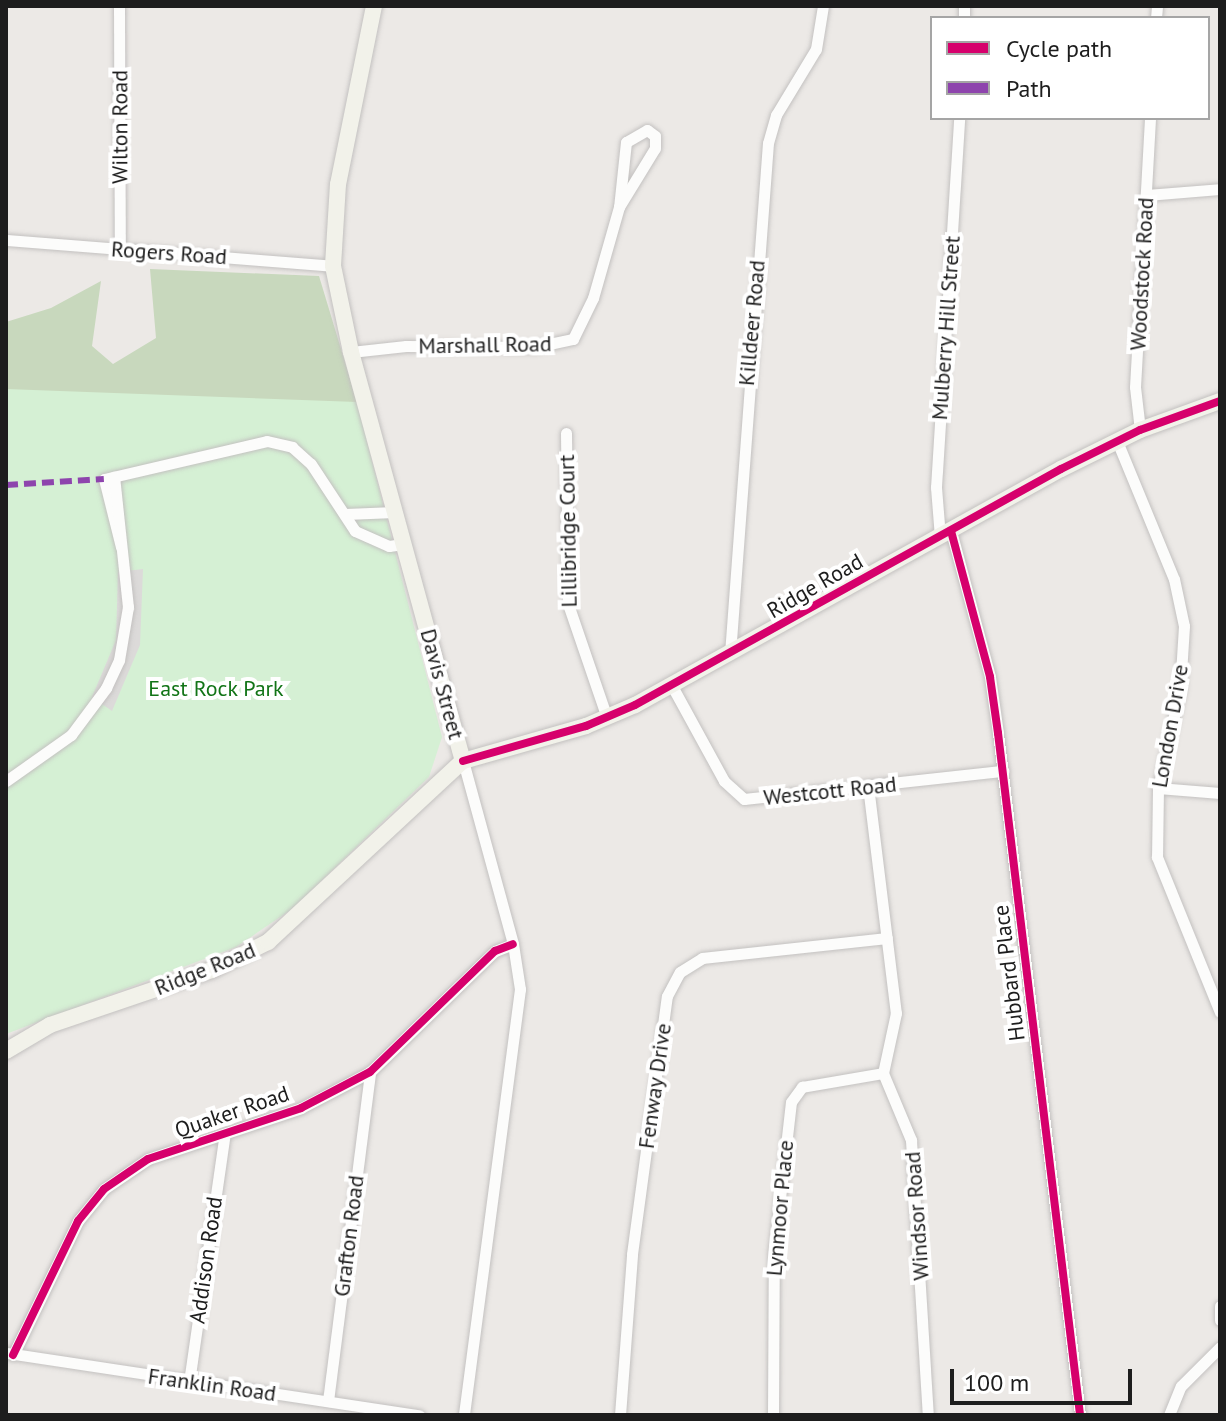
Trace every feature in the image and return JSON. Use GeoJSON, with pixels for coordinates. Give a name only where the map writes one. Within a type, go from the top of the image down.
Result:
{"type":"FeatureCollection","features":[{"type":"Feature","properties":{"kind":"main road","name":"Davis Street"},"geometry":{"type":"LineString","coordinates":[[374,6],[338,184],[333,266],[351,352],[463,761]]}},
{"type":"Feature","properties":{"kind":"main road","name":"Ridge Road"},"geometry":{"type":"LineString","coordinates":[[6,1051],[50,1025],[212,970],[268,942],[463,761],[607,718],[672,686],[1117,441],[1220,401]]}},
{"type":"Feature","properties":{"kind":"street","name":"Wilton Road"},"geometry":{"type":"LineString","coordinates":[[119,6],[120,249]]}},
{"type":"Feature","properties":{"kind":"street","name":"Killdeer Road"},"geometry":{"type":"LineString","coordinates":[[730,654],[768,143],[776,115],[816,49],[823,6]]}},
{"type":"Feature","properties":{"kind":"street","name":"Mulberry Hill Street"},"geometry":{"type":"LineString","coordinates":[[945,534],[936,487],[959,120]]}},
{"type":"Feature","properties":{"kind":"street","name":"Woodstock Road"},"geometry":{"type":"LineString","coordinates":[[1140,430],[1135,387],[1150,120]]}},
{"type":"Feature","properties":{"kind":"street","name":"Marshall Road"},"geometry":{"type":"LineString","coordinates":[[351,352],[535,347],[573,339],[593,298],[619,207],[626,142],[647,130],[655,136],[655,148],[619,207]]}},
{"type":"Feature","properties":{"kind":"street"},"geometry":{"type":"LineString","coordinates":[[1146,195],[1220,189]]}},
{"type":"Feature","properties":{"kind":"street","name":"Rogers Road"},"geometry":{"type":"LineString","coordinates":[[6,240],[333,266]]}},
{"type":"Feature","properties":{"kind":"street","name":"Lillibridge Court"},"geometry":{"type":"LineString","coordinates":[[566,433],[568,604],[607,718]]}},
{"type":"Feature","properties":{"kind":"street","name":"London Drive"},"geometry":{"type":"LineString","coordinates":[[1117,441],[1174,579],[1184,626],[1180,689],[1158,788],[1157,857],[1220,1012]]}},
{"type":"Feature","properties":{"kind":"street"},"geometry":{"type":"LineString","coordinates":[[6,781],[63,743],[114,674],[128,607],[121,547],[123,526],[109,478],[245,443],[276,442],[311,464],[362,536],[389,546],[403,544]]}},
{"type":"Feature","properties":{"kind":"street"},"geometry":{"type":"LineString","coordinates":[[345,514],[395,512]]}},
{"type":"Feature","properties":{"kind":"street","name":"Hubbard Place"},"geometry":{"type":"LineString","coordinates":[[945,534],[990,677],[1080,1415]]}},
{"type":"Feature","properties":{"kind":"street","name":"Westcott Road"},"geometry":{"type":"LineString","coordinates":[[672,686],[724,781],[738,796],[764,799],[1003,771]]}},
{"type":"Feature","properties":{"kind":"street","name":"Davis Street"},"geometry":{"type":"LineString","coordinates":[[463,761],[519,969],[518,1020],[464,1415]]}},
{"type":"Feature","properties":{"kind":"street"},"geometry":{"type":"LineString","coordinates":[[868,786],[896,1013],[883,1073]]}},
{"type":"Feature","properties":{"kind":"street"},"geometry":{"type":"LineString","coordinates":[[1158,788],[1220,793]]}},
{"type":"Feature","properties":{"kind":"street","name":"Fenway Drive"},"geometry":{"type":"LineString","coordinates":[[620,1415],[632,1254],[667,996],[680,972],[702,958],[887,938]]}},
{"type":"Feature","properties":{"kind":"street","name":"Quaker Road"},"geometry":{"type":"LineString","coordinates":[[10,1354],[78,1221],[104,1189],[148,1159],[224,1138],[301,1108],[370,1072],[495,951],[513,944]]}},
{"type":"Feature","properties":{"kind":"street","name":"Grafton Road"},"geometry":{"type":"LineString","coordinates":[[328,1401],[370,1072]]}},
{"type":"Feature","properties":{"kind":"street","name":"Lynmoor Place"},"geometry":{"type":"LineString","coordinates":[[773,1415],[774,1251],[791,1102],[802,1087],[883,1073]]}},
{"type":"Feature","properties":{"kind":"street","name":"Windsor Road"},"geometry":{"type":"LineString","coordinates":[[883,1073],[911,1140],[928,1415]]}},
{"type":"Feature","properties":{"kind":"street","name":"Addison Road"},"geometry":{"type":"LineString","coordinates":[[189,1382],[224,1138]]}},
{"type":"Feature","properties":{"kind":"street"},"geometry":{"type":"LineString","coordinates":[[1220,1306],[1220,1320]]}},
{"type":"Feature","properties":{"kind":"street"},"geometry":{"type":"LineString","coordinates":[[1169,1415],[1181,1386],[1220,1347]]}},
{"type":"Feature","properties":{"kind":"street","name":"Franklin Road"},"geometry":{"type":"LineString","coordinates":[[10,1354],[328,1401],[376,1412],[419,1415]]}},
{"type":"Feature","properties":{"kind":"green space"},"geometry":{"type":"Polygon","coordinates":[[[150,269],[319,276],[357,402],[6,521],[6,322],[51,308],[101,281],[92,346],[113,364],[156,338],[150,269]]]}},
{"type":"Feature","properties":{"kind":"green space","name":"East Rock Park"},"geometry":{"type":"Polygon","coordinates":[[[6,389],[357,402],[442,737],[429,777],[292,909],[236,947],[6,1034],[6,389]]]}},
{"type":"Feature","properties":{"kind":"shaded area"},"geometry":{"type":"Polygon","coordinates":[[[143,569],[140,645],[112,711],[92,697],[116,640],[118,572],[143,569]]]}},
{"type":"Feature","properties":{"kind":"marked path"},"geometry":{"type":"LineString","coordinates":[[6,485],[104,479]]}},
{"type":"Feature","properties":{"kind":"cycle path"},"geometry":{"type":"LineString","coordinates":[[463,761],[586,726],[635,705],[1061,469],[1140,430],[1220,401]]}},
{"type":"Feature","properties":{"kind":"cycle path"},"geometry":{"type":"LineString","coordinates":[[951,531],[990,677],[1080,1415]]}},
{"type":"Feature","properties":{"kind":"cycle path"},"geometry":{"type":"LineString","coordinates":[[13,1355],[78,1221],[104,1189],[148,1159],[301,1108],[370,1072],[495,951],[513,944]]}}]}
